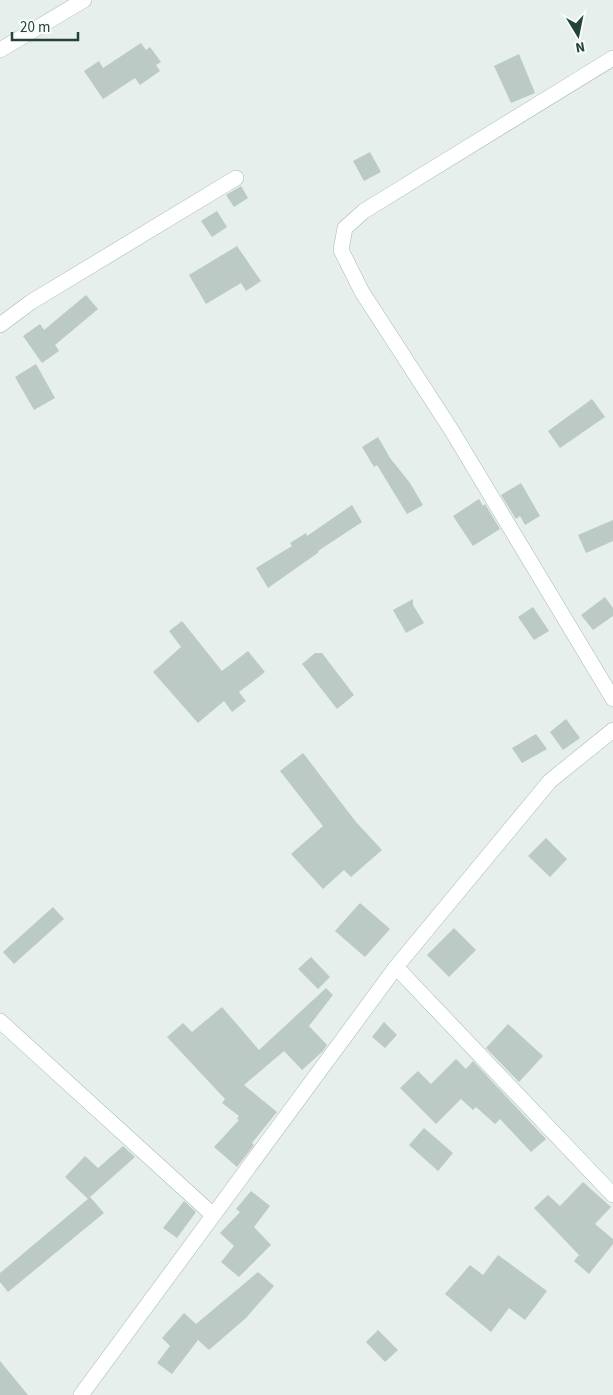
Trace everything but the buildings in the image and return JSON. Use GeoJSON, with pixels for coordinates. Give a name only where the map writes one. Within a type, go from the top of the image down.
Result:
{"type":"FeatureCollection","features":[{"type":"Feature","properties":{"kind":"street"},"geometry":{"type":"LineString","coordinates":[[0,50],[84,0]]}},
{"type":"Feature","properties":{"kind":"street"},"geometry":{"type":"LineString","coordinates":[[613,58],[364,211],[345,228],[341,250],[362,292],[452,431],[613,699]]}},
{"type":"Feature","properties":{"kind":"street"},"geometry":{"type":"LineString","coordinates":[[0,325],[31,302],[236,178]]}},
{"type":"Feature","properties":{"kind":"street"},"geometry":{"type":"LineString","coordinates":[[81,1395],[396,967],[550,781],[613,730]]}},
{"type":"Feature","properties":{"kind":"street"},"geometry":{"type":"LineString","coordinates":[[396,967],[613,1195]]}},
{"type":"Feature","properties":{"kind":"street"},"geometry":{"type":"LineString","coordinates":[[0,1021],[213,1215]]}}]}
